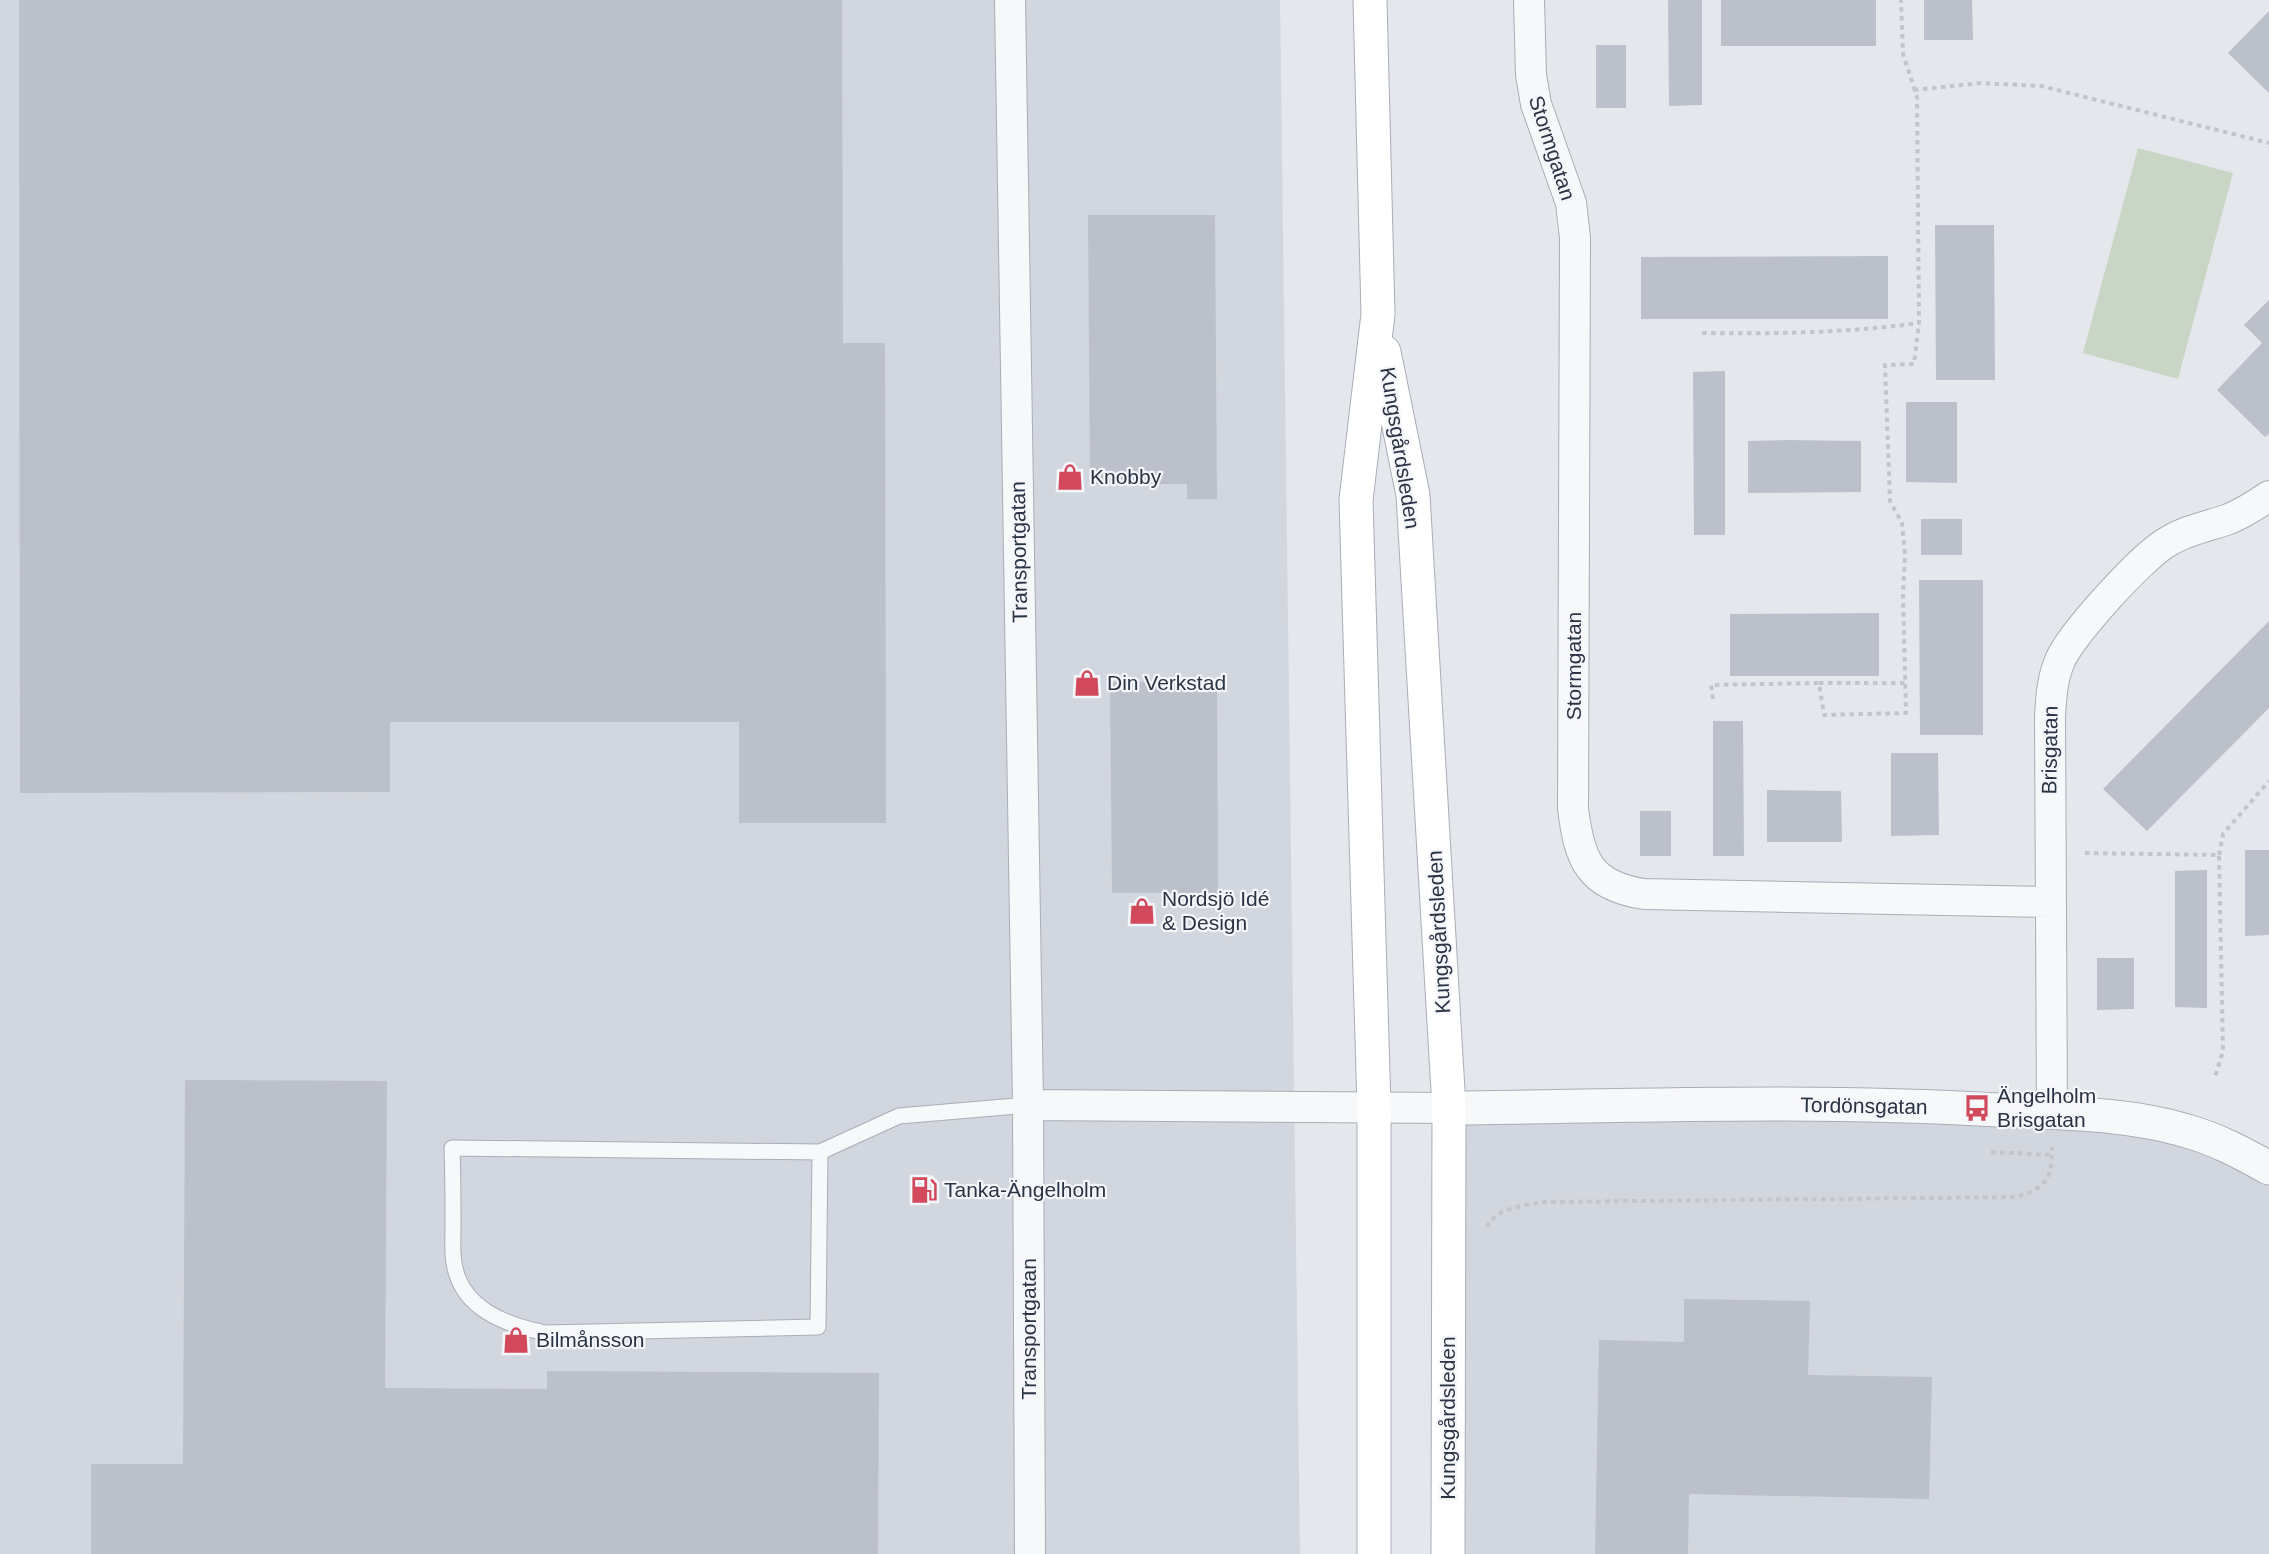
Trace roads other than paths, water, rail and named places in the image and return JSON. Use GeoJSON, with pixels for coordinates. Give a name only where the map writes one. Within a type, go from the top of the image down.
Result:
{"type":"FeatureCollection","features":[{"type":"Feature","properties":{"kind":"main road","name":"Kungsgårdsleden"},"geometry":{"type":"LineString","coordinates":[[1370,0],[1378,314],[1356,500],[1374,1107],[1374,1554]]}},
{"type":"Feature","properties":{"kind":"main road","name":"Kungsgårdsleden"},"geometry":{"type":"LineString","coordinates":[[1378,314],[1413,495],[1449,1108],[1448,1554]]}},
{"type":"Feature","properties":{"kind":"street","name":"Transportgatan"},"geometry":{"type":"LineString","coordinates":[[1010,0],[1028,1105],[1030,1554]]}},
{"type":"Feature","properties":{"kind":"street","name":"Stormgatan"},"geometry":{"type":"LineString","coordinates":[[1529,0],[1531,75],[1536,104],[1571,203],[1575,238],[1573,808],[1578,843],[1584,858],[1601,879],[1614,888],[1644,894],[2050,902]]}},
{"type":"Feature","properties":{"kind":"street","name":"Brisgatan"},"geometry":{"type":"LineString","coordinates":[[2052,1113],[2051,696],[2059,662],[2077,633],[2150,554],[2168,541],[2229,519],[2253,508],[2269,496]]}},
{"type":"Feature","properties":{"kind":"street","name":"Tordönsgatan"},"geometry":{"type":"LineString","coordinates":[[1449,1108],[1857,1104],[2052,1113],[2144,1122],[2186,1130],[2220,1142],[2269,1168]]}},
{"type":"Feature","properties":{"kind":"street"},"geometry":{"type":"LineString","coordinates":[[1028,1105],[1449,1108]]}},
{"type":"Feature","properties":{"kind":"lane"},"geometry":{"type":"LineString","coordinates":[[820,1152],[818,1327],[546,1333],[521,1328],[489,1315],[471,1300],[459,1284],[453,1262],[452,1148],[820,1152],[899,1116],[1028,1105]]}},
{"type":"Feature","properties":{"kind":"place","name":"Knobby"},"geometry":{"type":"Point","coordinates":[1070,477]}},
{"type":"Feature","properties":{"kind":"place","name":"Din Verkstad"},"geometry":{"type":"Point","coordinates":[1087,683]}},
{"type":"Feature","properties":{"kind":"place","name":"Nordsjö Idé & Design"},"geometry":{"type":"Point","coordinates":[1142,911]}},
{"type":"Feature","properties":{"kind":"place","name":"Ängelholm Brisgatan"},"geometry":{"type":"Point","coordinates":[1977,1108]}},
{"type":"Feature","properties":{"kind":"place","name":"Tanka-Ängelholm"},"geometry":{"type":"Point","coordinates":[924,1190]}},
{"type":"Feature","properties":{"kind":"place","name":"Bilmånsson"},"geometry":{"type":"Point","coordinates":[516,1340]}}]}
